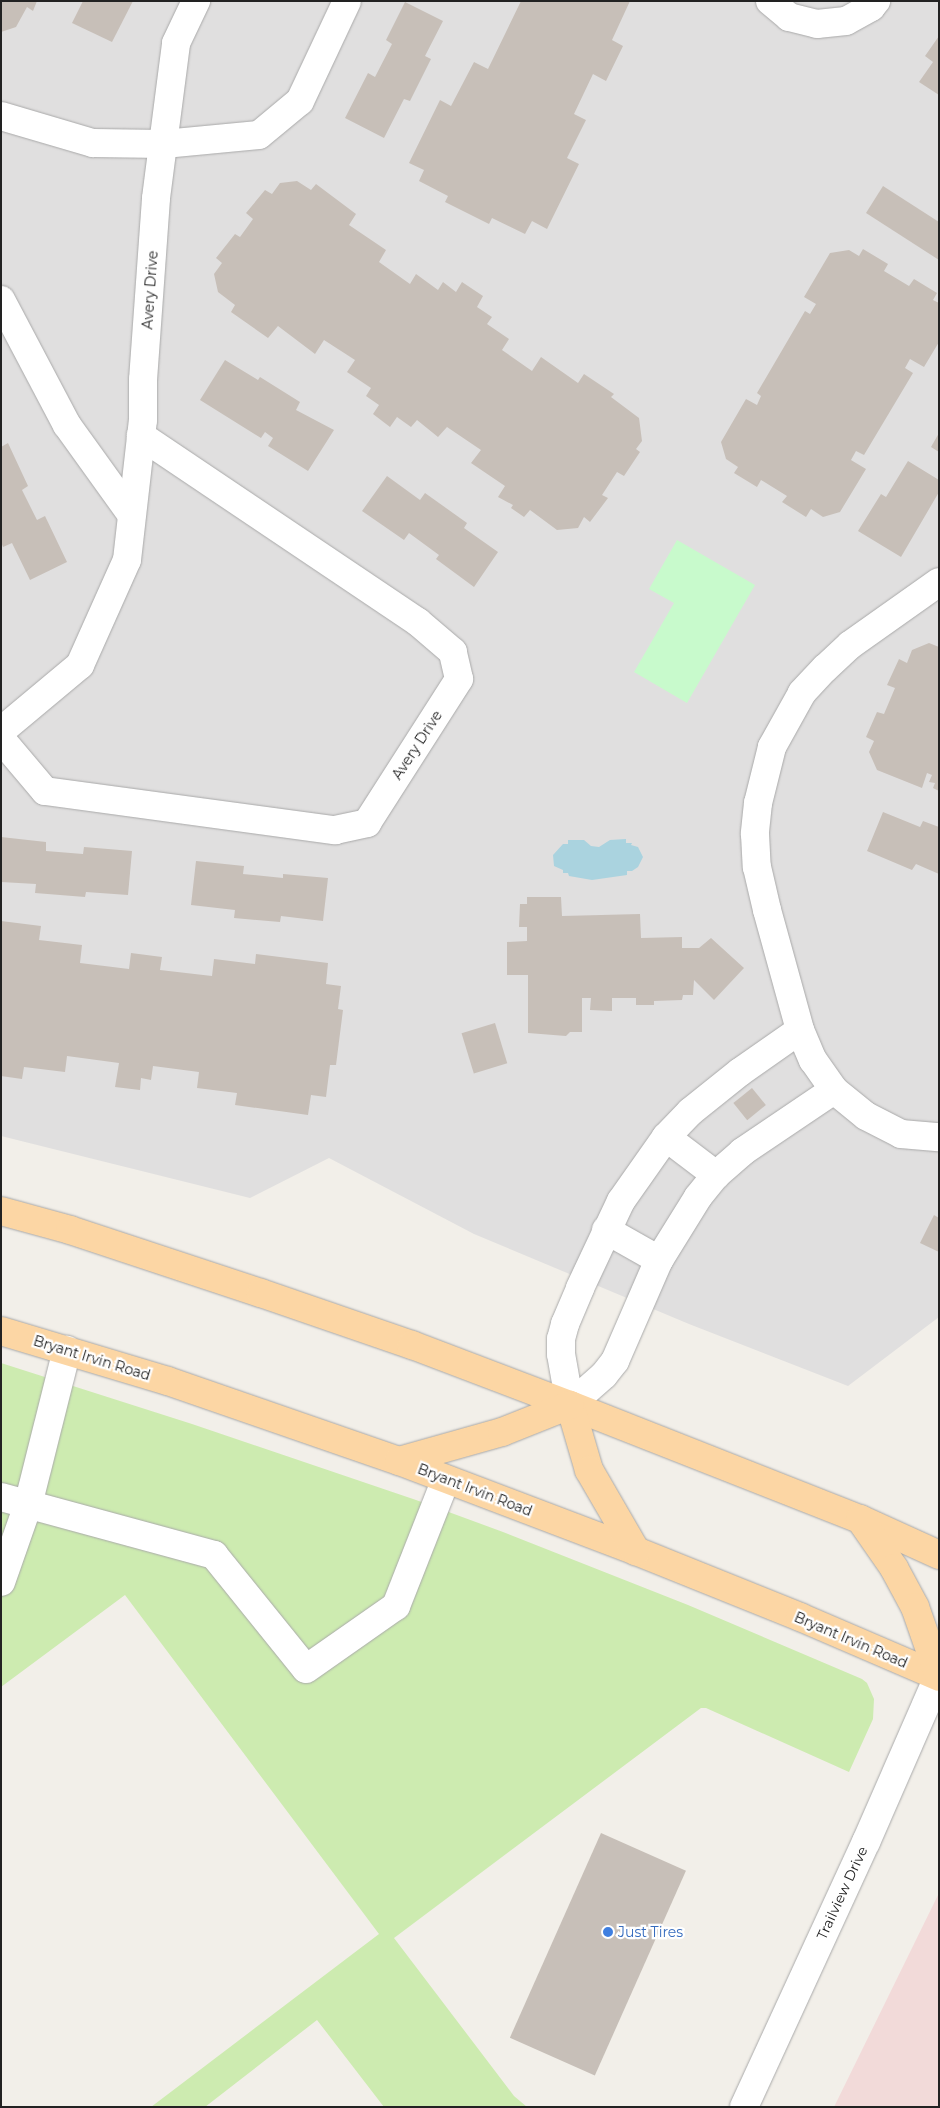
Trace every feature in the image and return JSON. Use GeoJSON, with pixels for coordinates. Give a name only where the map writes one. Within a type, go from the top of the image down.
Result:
{"type":"FeatureCollection","features":[{"type":"Feature","properties":{"kind":"main road"},"geometry":{"type":"LineString","coordinates":[[1,1211],[70,1230],[261,1292],[412,1345],[860,1519],[939,1555]]}},
{"type":"Feature","properties":{"kind":"main road","name":"Bryant Irvin Road"},"geometry":{"type":"LineString","coordinates":[[1,1331],[168,1381],[399,1461],[636,1551],[800,1617],[938,1677]]}},
{"type":"Feature","properties":{"kind":"main road"},"geometry":{"type":"LineString","coordinates":[[399,1461],[502,1432],[570,1405]]}},
{"type":"Feature","properties":{"kind":"main road"},"geometry":{"type":"LineString","coordinates":[[570,1405],[590,1470],[636,1551]]}},
{"type":"Feature","properties":{"kind":"main road"},"geometry":{"type":"LineString","coordinates":[[860,1519],[894,1568],[915,1607],[938,1677]]}},
{"type":"Feature","properties":{"kind":"street","name":"Avery Drive"},"geometry":{"type":"LineString","coordinates":[[1,731],[80,665],[127,560],[141,436],[155,208],[176,43],[196,1]]}},
{"type":"Feature","properties":{"kind":"street"},"geometry":{"type":"LineString","coordinates":[[1,116],[93,143],[164,144],[259,135],[300,101],[347,1]]}},
{"type":"Feature","properties":{"kind":"street"},"geometry":{"type":"LineString","coordinates":[[770,1],[789,17],[817,24],[846,21],[871,7],[876,1]]}},
{"type":"Feature","properties":{"kind":"street"},"geometry":{"type":"LineString","coordinates":[[1,300],[67,425],[131,514]]}},
{"type":"Feature","properties":{"kind":"street","name":"Avery Drive"},"geometry":{"type":"LineString","coordinates":[[1,738],[45,791],[335,830],[367,823],[459,679],[453,652],[418,622],[141,436]]}},
{"type":"Feature","properties":{"kind":"street"},"geometry":{"type":"LineString","coordinates":[[939,582],[878,624],[825,668],[802,693],[772,747],[758,803],[756,834],[758,867],[767,910],[800,1030],[813,1060],[834,1090],[866,1116],[901,1134],[939,1137]]}},
{"type":"Feature","properties":{"kind":"street"},"geometry":{"type":"LineString","coordinates":[[570,1405],[561,1354],[561,1339],[565,1324],[606,1230],[621,1201],[666,1137],[690,1112],[718,1089],[800,1030]]}},
{"type":"Feature","properties":{"kind":"street"},"geometry":{"type":"LineString","coordinates":[[570,1405],[604,1375],[615,1361],[659,1260],[698,1197],[716,1175],[742,1152],[834,1090]]}},
{"type":"Feature","properties":{"kind":"street"},"geometry":{"type":"LineString","coordinates":[[666,1137],[716,1175]]}},
{"type":"Feature","properties":{"kind":"street"},"geometry":{"type":"LineString","coordinates":[[606,1230],[659,1260]]}},
{"type":"Feature","properties":{"kind":"street"},"geometry":{"type":"LineString","coordinates":[[2,1575],[28,1505],[67,1350]]}},
{"type":"Feature","properties":{"kind":"street"},"geometry":{"type":"LineString","coordinates":[[1,1497],[214,1555],[306,1669],[396,1606],[446,1479]]}},
{"type":"Feature","properties":{"kind":"street","name":"Trailview Drive"},"geometry":{"type":"LineString","coordinates":[[744,2107],[862,1851],[938,1677]]}},
{"type":"Feature","properties":{"kind":"shaded area"},"geometry":{"type":"Polygon","coordinates":[[[1,1],[939,1],[939,1317],[848,1386],[689,1324],[474,1234],[329,1158],[250,1198],[1,1136],[1,1]]]}},
{"type":"Feature","properties":{"kind":"shaded area"},"geometry":{"type":"Polygon","coordinates":[[[939,1893],[939,2107],[834,2107],[939,1893]]]}},
{"type":"Feature","properties":{"kind":"green space"},"geometry":{"type":"Polygon","coordinates":[[[677,540],[755,585],[687,703],[634,672],[674,603],[649,589],[677,540]]]}},
{"type":"Feature","properties":{"kind":"green space"},"geometry":{"type":"Polygon","coordinates":[[[1,1363],[192,1424],[416,1500],[688,1605],[862,1679],[867,1683],[874,1699],[873,1719],[849,1772],[706,1708],[701,1708],[394,1938],[514,2096],[527,2107],[384,2107],[317,2020],[205,2107],[151,2107],[379,1934],[125,1595],[1,1687],[1,1363]]]}},
{"type":"Feature","properties":{"kind":"water"},"geometry":{"type":"Polygon","coordinates":[[[626,839],[626,843],[632,843],[631,845],[638,847],[643,857],[638,867],[632,871],[627,871],[627,875],[592,880],[569,876],[568,873],[563,873],[563,870],[554,866],[553,855],[563,844],[568,844],[568,840],[584,840],[591,846],[599,847],[610,840],[626,839]]]}},
{"type":"Feature","properties":{"kind":"building"},"geometry":{"type":"Polygon","coordinates":[[[1,1],[37,1],[33,11],[27,7],[16,27],[1,32],[1,1]]]}},
{"type":"Feature","properties":{"kind":"building"},"geometry":{"type":"Polygon","coordinates":[[[83,1],[133,1],[112,42],[72,23],[83,1]]]}},
{"type":"Feature","properties":{"kind":"building"},"geometry":{"type":"Polygon","coordinates":[[[521,1],[630,1],[612,40],[623,46],[606,81],[593,74],[574,114],[586,120],[567,158],[579,164],[547,229],[532,221],[525,234],[492,218],[489,224],[445,202],[448,196],[419,181],[424,170],[409,163],[440,100],[451,106],[474,62],[488,69],[521,1]]]}},
{"type":"Feature","properties":{"kind":"building"},"geometry":{"type":"Polygon","coordinates":[[[405,2],[443,21],[425,56],[431,59],[410,101],[404,99],[384,138],[345,118],[368,73],[375,77],[392,44],[386,40],[405,2]]]}},
{"type":"Feature","properties":{"kind":"building"},"geometry":{"type":"Polygon","coordinates":[[[939,36],[939,95],[919,82],[933,62],[925,56],[939,36]]]}},
{"type":"Feature","properties":{"kind":"building"},"geometry":{"type":"Polygon","coordinates":[[[297,181],[311,190],[316,184],[356,214],[349,225],[386,250],[379,262],[410,284],[416,274],[438,290],[443,282],[456,292],[462,282],[483,296],[477,307],[492,317],[487,324],[509,339],[502,350],[532,371],[541,357],[578,383],[584,374],[614,394],[611,397],[639,418],[642,441],[636,449],[640,452],[624,476],[617,472],[602,495],[608,498],[590,522],[584,517],[578,528],[557,530],[530,510],[524,517],[511,508],[513,505],[498,497],[505,486],[471,463],[481,450],[447,427],[438,437],[417,420],[411,427],[397,417],[390,427],[373,414],[379,405],[366,396],[371,388],[347,372],[355,360],[324,340],[315,354],[278,326],[268,338],[231,312],[235,305],[218,292],[214,274],[222,263],[216,258],[235,234],[240,237],[253,219],[246,213],[265,190],[272,194],[280,183],[297,181]]]}},
{"type":"Feature","properties":{"kind":"building"},"geometry":{"type":"Polygon","coordinates":[[[883,186],[939,222],[939,260],[866,213],[883,186]]]}},
{"type":"Feature","properties":{"kind":"building"},"geometry":{"type":"Polygon","coordinates":[[[863,249],[888,264],[884,271],[909,286],[914,279],[937,293],[933,300],[939,303],[939,342],[924,367],[910,359],[905,368],[913,373],[864,455],[856,451],[851,460],[866,469],[840,512],[823,517],[811,509],[806,517],[782,502],[787,496],[761,480],[757,487],[734,473],[738,467],[726,459],[721,442],[746,399],[757,405],[761,396],[757,393],[805,311],[810,314],[816,304],[804,297],[830,253],[849,250],[859,256],[863,249]]]}},
{"type":"Feature","properties":{"kind":"building"},"geometry":{"type":"Polygon","coordinates":[[[225,360],[258,380],[260,377],[300,402],[296,410],[334,430],[308,471],[268,446],[273,438],[265,432],[261,438],[200,400],[225,360]]]}},
{"type":"Feature","properties":{"kind":"building"},"geometry":{"type":"Polygon","coordinates":[[[939,433],[939,452],[931,447],[939,433]]]}},
{"type":"Feature","properties":{"kind":"building"},"geometry":{"type":"Polygon","coordinates":[[[8,443],[28,486],[22,490],[37,520],[45,516],[67,562],[30,580],[12,543],[3,547],[1,542],[1,447],[8,443]]]}},
{"type":"Feature","properties":{"kind":"building"},"geometry":{"type":"Polygon","coordinates":[[[908,461],[939,480],[939,492],[901,557],[858,531],[881,494],[886,497],[908,461]]]}},
{"type":"Feature","properties":{"kind":"building"},"geometry":{"type":"Polygon","coordinates":[[[387,476],[420,500],[425,493],[467,523],[464,528],[498,552],[474,587],[436,559],[439,555],[409,533],[404,540],[362,511],[387,476]]]}},
{"type":"Feature","properties":{"kind":"building"},"geometry":{"type":"Polygon","coordinates":[[[929,643],[939,647],[939,791],[933,788],[935,783],[929,782],[932,775],[927,773],[922,788],[877,770],[869,752],[874,741],[866,737],[877,712],[884,714],[895,688],[887,685],[899,659],[907,663],[912,650],[929,643]]]}},
{"type":"Feature","properties":{"kind":"building"},"geometry":{"type":"Polygon","coordinates":[[[883,812],[920,827],[923,821],[939,827],[939,874],[916,864],[912,870],[867,851],[883,812]]]}},
{"type":"Feature","properties":{"kind":"building"},"geometry":{"type":"Polygon","coordinates":[[[1,837],[46,842],[46,851],[83,854],[84,847],[132,851],[128,895],[86,892],[85,897],[35,893],[36,884],[1,882],[1,837]]]}},
{"type":"Feature","properties":{"kind":"building"},"geometry":{"type":"Polygon","coordinates":[[[196,861],[244,866],[243,874],[283,878],[283,874],[328,878],[323,921],[281,916],[280,922],[234,918],[235,910],[191,905],[196,861]]]}},
{"type":"Feature","properties":{"kind":"building"},"geometry":{"type":"Polygon","coordinates":[[[527,897],[561,897],[562,916],[640,914],[641,938],[682,937],[682,948],[699,948],[711,938],[744,968],[714,1000],[694,980],[693,995],[683,995],[682,1000],[654,1001],[654,1005],[636,1005],[636,998],[612,998],[612,1011],[590,1010],[591,998],[582,998],[582,1032],[570,1032],[566,1036],[528,1033],[528,975],[507,975],[507,942],[527,941],[527,927],[519,927],[520,904],[527,904],[527,897]]]}},
{"type":"Feature","properties":{"kind":"building"},"geometry":{"type":"Polygon","coordinates":[[[1,921],[41,926],[39,940],[82,945],[80,963],[129,969],[131,953],[162,957],[160,970],[212,976],[214,959],[255,964],[256,954],[328,963],[326,984],[341,986],[338,1009],[343,1010],[336,1065],[330,1065],[326,1097],[311,1095],[308,1115],[235,1105],[237,1093],[197,1088],[199,1072],[153,1066],[151,1080],[141,1078],[140,1090],[115,1087],[119,1063],[67,1056],[65,1072],[24,1067],[22,1079],[1,1076],[1,921]]]}},
{"type":"Feature","properties":{"kind":"building"},"geometry":{"type":"Polygon","coordinates":[[[495,1023],[507,1063],[474,1073],[462,1033],[495,1023]]]}},
{"type":"Feature","properties":{"kind":"building"},"geometry":{"type":"Polygon","coordinates":[[[752,1088],[766,1105],[747,1120],[733,1103],[752,1088]]]}},
{"type":"Feature","properties":{"kind":"building"},"geometry":{"type":"Polygon","coordinates":[[[934,1215],[939,1218],[939,1252],[920,1243],[934,1215]]]}},
{"type":"Feature","properties":{"kind":"building","name":"Just Tires"},"geometry":{"type":"Polygon","coordinates":[[[601,1833],[686,1871],[595,2075],[510,2038],[601,1833]]]}},
{"type":"Feature","properties":{"kind":"place","name":"Just Tires"},"geometry":{"type":"Point","coordinates":[608,1932]}}]}
